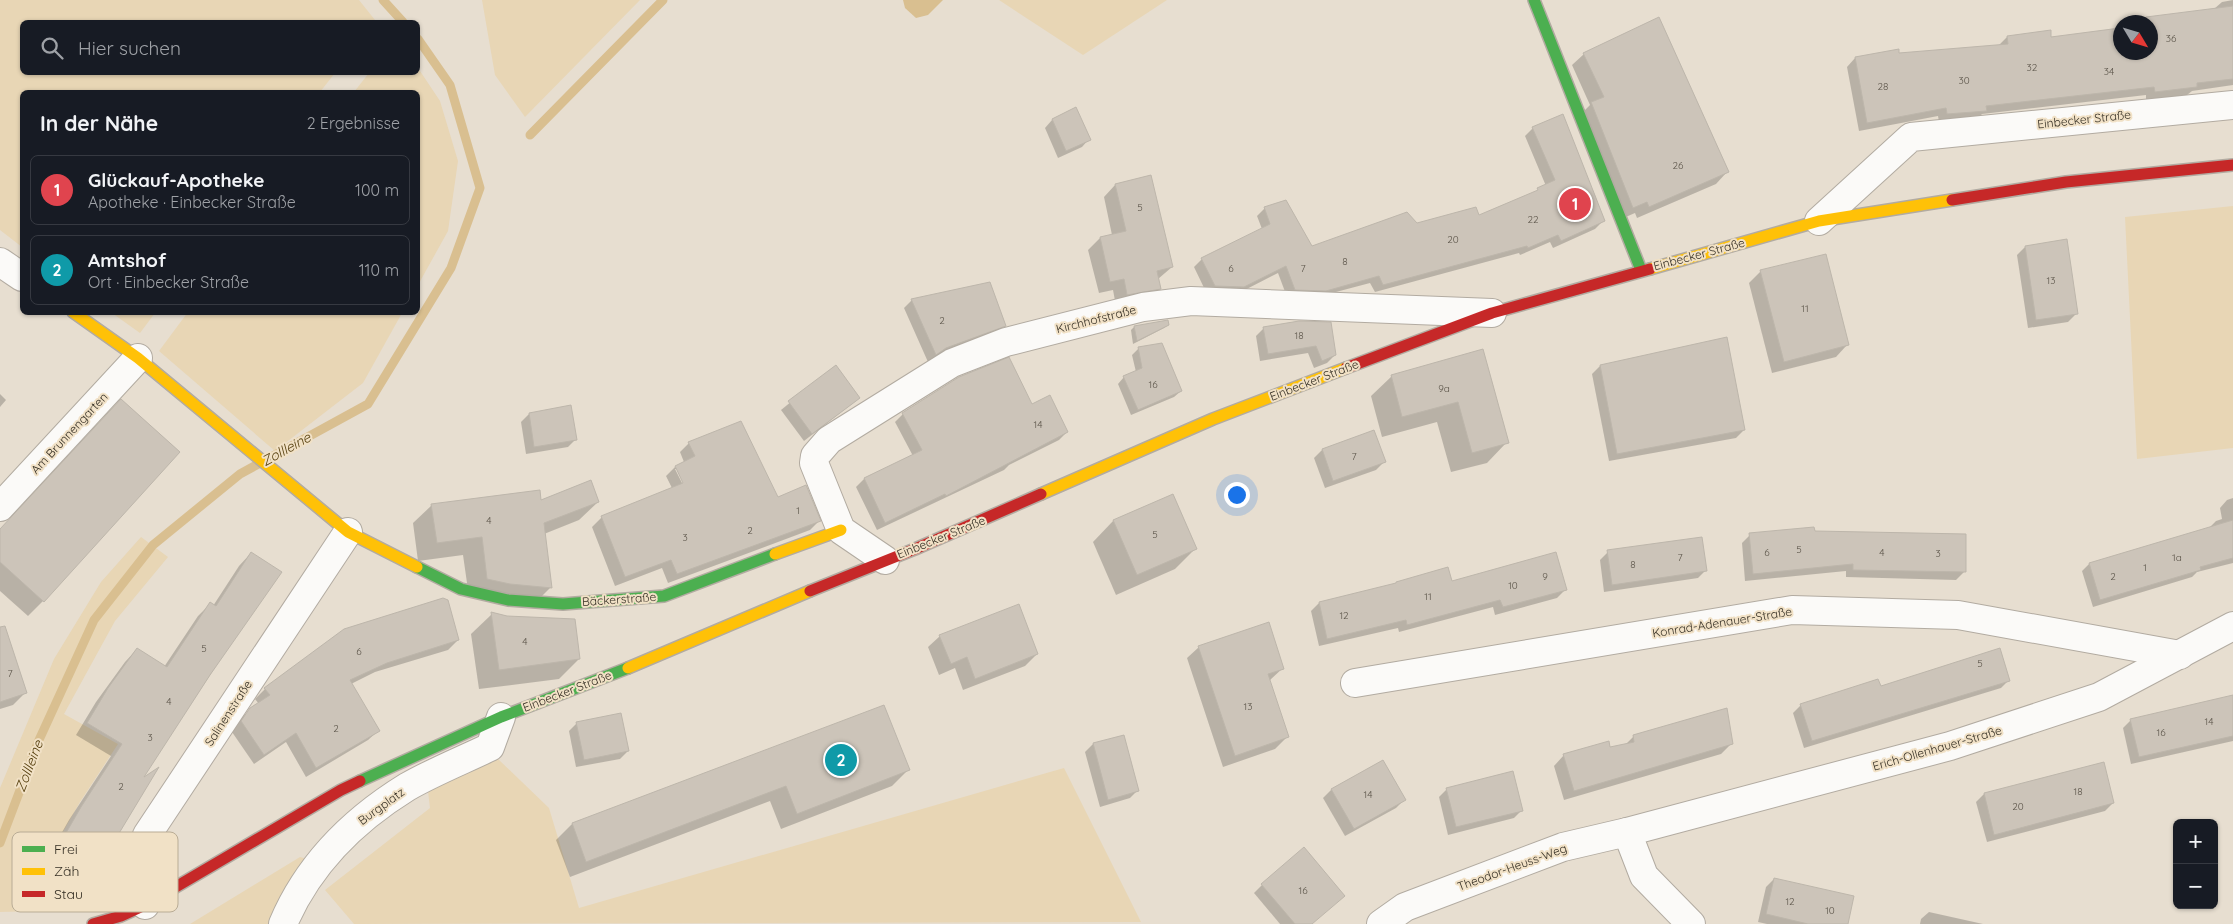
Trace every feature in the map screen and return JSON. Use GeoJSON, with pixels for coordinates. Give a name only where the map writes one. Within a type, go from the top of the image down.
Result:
{"type":"FeatureCollection","features":[{"type":"Feature","properties":{"kind":"street"},"geometry":{"type":"LineString","coordinates":[[1534,0],[1641,270]]}},
{"type":"Feature","properties":{"kind":"street","name":"Einbecker Straße"},"geometry":{"type":"LineString","coordinates":[[1819,221],[1911,137],[2233,104]]}},
{"type":"Feature","properties":{"kind":"street","name":"Einbecker Straße"},"geometry":{"type":"LineString","coordinates":[[178,886],[342,790],[501,717],[606,677],[1006,511],[1213,419],[1492,313],[1819,221],[2066,182],[2233,165]]}},
{"type":"Feature","properties":{"kind":"street"},"geometry":{"type":"LineString","coordinates":[[0,262],[20,276]]}},
{"type":"Feature","properties":{"kind":"street","name":"Kirchhofstraße"},"geometry":{"type":"LineString","coordinates":[[841,530],[814,463],[814,456],[829,440],[952,363],[1006,342],[1143,307],[1191,302],[1492,313]]}},
{"type":"Feature","properties":{"kind":"street","name":"Bäckerstraße"},"geometry":{"type":"LineString","coordinates":[[77,315],[138,358],[348,532],[461,589],[508,600],[563,604],[664,596],[841,530]]}},
{"type":"Feature","properties":{"kind":"street","name":"Am Brunnengarten"},"geometry":{"type":"LineString","coordinates":[[4,496],[138,358]]}},
{"type":"Feature","properties":{"kind":"street"},"geometry":{"type":"LineString","coordinates":[[841,530],[885,560]]}},
{"type":"Feature","properties":{"kind":"street","name":"Salinenstraße"},"geometry":{"type":"LineString","coordinates":[[149,832],[348,532]]}},
{"type":"Feature","properties":{"kind":"street","name":"Konrad-Adenauer-Straße"},"geometry":{"type":"LineString","coordinates":[[1355,683],[1792,610],[1958,615],[2180,655]]}},
{"type":"Feature","properties":{"kind":"street","name":"Erich-Ollenhauer-Straße"},"geometry":{"type":"LineString","coordinates":[[1627,832],[1950,746],[2099,697],[2233,626]]}},
{"type":"Feature","properties":{"kind":"street","name":"Burgplatz"},"geometry":{"type":"LineString","coordinates":[[283,924],[294,897],[334,843],[361,820],[408,787],[490,747],[501,717]]}},
{"type":"Feature","properties":{"kind":"street"},"geometry":{"type":"LineString","coordinates":[[1627,832],[1644,876],[1691,924]]}},
{"type":"Feature","properties":{"kind":"street","name":"Theodor-Heuss-Weg"},"geometry":{"type":"LineString","coordinates":[[1381,924],[1405,906],[1563,847],[1627,832]]}},
{"type":"Feature","properties":{"kind":"street","name":"Einbecker Straße"},"geometry":{"type":"LineString","coordinates":[[93,924],[130,912]]}},
{"type":"Feature","properties":{"kind":"shaded area"},"geometry":{"type":"Polygon","coordinates":[[[0,0],[359,0],[375,20],[20,20],[20,75],[333,75],[322,90],[20,90],[20,245],[0,230],[0,0]]]}},
{"type":"Feature","properties":{"kind":"shaded area"},"geometry":{"type":"Polygon","coordinates":[[[482,0],[640,0],[525,117],[495,75],[482,0]]]}},
{"type":"Feature","properties":{"kind":"shaded area"},"geometry":{"type":"Polygon","coordinates":[[[903,0],[943,0],[928,15],[916,18],[905,8],[903,0]]]}},
{"type":"Feature","properties":{"kind":"shaded area"},"geometry":{"type":"Polygon","coordinates":[[[999,0],[1167,0],[1083,55],[999,0]]]}},
{"type":"Feature","properties":{"kind":"shaded area"},"geometry":{"type":"Polygon","coordinates":[[[420,71],[440,101],[458,161],[448,231],[420,281],[420,90],[356,90],[367,75],[420,75],[420,71]]]}},
{"type":"Feature","properties":{"kind":"shaded area"},"geometry":{"type":"Polygon","coordinates":[[[2233,206],[2233,448],[2137,459],[2125,217],[2233,206]]]}},
{"type":"Feature","properties":{"kind":"shaded area"},"geometry":{"type":"Polygon","coordinates":[[[115,315],[154,315],[140,333],[115,315]]]}},
{"type":"Feature","properties":{"kind":"shaded area"},"geometry":{"type":"Polygon","coordinates":[[[186,315],[401,315],[363,383],[275,451],[159,351],[186,315]]]}},
{"type":"Feature","properties":{"kind":"shaded area"},"geometry":{"type":"Polygon","coordinates":[[[141,537],[168,557],[115,621],[64,714],[118,744],[63,832],[12,832],[12,912],[0,912],[0,788],[54,659],[101,582],[141,537]]]}},
{"type":"Feature","properties":{"kind":"shaded area"},"geometry":{"type":"Polygon","coordinates":[[[498,759],[549,808],[579,908],[1064,768],[1141,922],[354,924],[325,890],[430,808],[428,791],[498,759]]]}},
{"type":"Feature","properties":{"kind":"shaded area"},"geometry":{"type":"Polygon","coordinates":[[[300,857],[307,859],[281,898],[271,924],[190,924],[300,857]]]}},
{"type":"Feature","properties":{"kind":"building"},"geometry":{"type":"Polygon","coordinates":[[[2233,6],[2233,79],[2197,83],[2197,87],[2155,92],[2154,87],[1986,106],[1987,111],[1947,114],[1946,108],[1867,123],[1855,57],[1899,49],[1899,53],[2008,44],[2007,36],[2051,30],[2051,37],[2113,29],[2113,60],[2158,60],[2158,15],[2233,6]]]}},
{"type":"Feature","properties":{"kind":"building"},"geometry":{"type":"Polygon","coordinates":[[[1659,17],[1729,172],[1649,207],[1647,202],[1633,208],[1591,102],[1604,97],[1583,53],[1659,17]]]}},
{"type":"Feature","properties":{"kind":"building"},"geometry":{"type":"Polygon","coordinates":[[[1076,107],[1091,140],[1066,151],[1052,119],[1076,107]]]}},
{"type":"Feature","properties":{"kind":"building"},"geometry":{"type":"Polygon","coordinates":[[[1563,114],[1605,221],[1561,241],[1558,235],[1528,248],[1527,246],[1383,285],[1379,276],[1326,291],[1295,290],[1286,266],[1244,287],[1215,286],[1201,258],[1270,224],[1264,207],[1286,200],[1312,246],[1407,212],[1417,223],[1476,207],[1479,215],[1538,190],[1537,188],[1555,180],[1532,127],[1563,114]]]}},
{"type":"Feature","properties":{"kind":"building"},"geometry":{"type":"Polygon","coordinates":[[[1151,175],[1173,267],[1157,271],[1161,289],[1127,295],[1124,279],[1110,282],[1100,237],[1126,231],[1115,184],[1151,175]]]}},
{"type":"Feature","properties":{"kind":"building"},"geometry":{"type":"Polygon","coordinates":[[[2067,239],[2078,314],[2036,320],[2025,246],[2067,239]]]}},
{"type":"Feature","properties":{"kind":"building"},"geometry":{"type":"Polygon","coordinates":[[[1826,254],[1849,345],[1784,362],[1760,270],[1826,254]]]}},
{"type":"Feature","properties":{"kind":"building"},"geometry":{"type":"Polygon","coordinates":[[[990,282],[1006,326],[946,348],[936,355],[911,299],[990,282]]]}},
{"type":"Feature","properties":{"kind":"building"},"geometry":{"type":"Polygon","coordinates":[[[1168,320],[1169,325],[1137,341],[1134,326],[1168,320]]]}},
{"type":"Feature","properties":{"kind":"building"},"geometry":{"type":"Polygon","coordinates":[[[1299,321],[1331,322],[1336,355],[1322,361],[1316,346],[1268,354],[1263,327],[1299,321]]]}},
{"type":"Feature","properties":{"kind":"building"},"geometry":{"type":"Polygon","coordinates":[[[1727,337],[1745,430],[1617,454],[1600,365],[1727,337]]]}},
{"type":"Feature","properties":{"kind":"building"},"geometry":{"type":"Polygon","coordinates":[[[1162,343],[1182,391],[1138,410],[1123,376],[1142,368],[1138,347],[1162,343]]]}},
{"type":"Feature","properties":{"kind":"building"},"geometry":{"type":"Polygon","coordinates":[[[1483,349],[1509,443],[1472,453],[1458,402],[1402,417],[1391,375],[1483,349]]]}},
{"type":"Feature","properties":{"kind":"building"},"geometry":{"type":"Polygon","coordinates":[[[1009,357],[1032,404],[1050,395],[1068,432],[946,496],[945,494],[885,523],[864,478],[922,450],[902,413],[959,377],[1009,357]]]}},
{"type":"Feature","properties":{"kind":"building"},"geometry":{"type":"Polygon","coordinates":[[[836,365],[860,398],[812,434],[788,401],[836,365]]]}},
{"type":"Feature","properties":{"kind":"building"},"geometry":{"type":"Polygon","coordinates":[[[121,399],[180,452],[44,602],[0,562],[0,529],[121,399]]]}},
{"type":"Feature","properties":{"kind":"building"},"geometry":{"type":"Polygon","coordinates":[[[571,405],[577,440],[534,447],[529,413],[571,405]]]}},
{"type":"Feature","properties":{"kind":"building"},"geometry":{"type":"Polygon","coordinates":[[[741,421],[778,497],[806,485],[821,521],[677,574],[671,560],[625,577],[601,516],[683,483],[675,466],[695,456],[688,442],[741,421]]]}},
{"type":"Feature","properties":{"kind":"building"},"geometry":{"type":"Polygon","coordinates":[[[1374,430],[1386,462],[1333,481],[1322,449],[1374,430]]]}},
{"type":"Feature","properties":{"kind":"building"},"geometry":{"type":"Polygon","coordinates":[[[591,480],[599,502],[544,523],[552,588],[510,584],[487,579],[482,537],[437,543],[431,504],[540,490],[541,500],[591,480]]]}},
{"type":"Feature","properties":{"kind":"building"},"geometry":{"type":"Polygon","coordinates":[[[1173,494],[1197,549],[1137,575],[1113,520],[1173,494]]]}},
{"type":"Feature","properties":{"kind":"building"},"geometry":{"type":"Polygon","coordinates":[[[2233,520],[2233,558],[2200,567],[2201,570],[2100,600],[2089,563],[2233,520]]]}},
{"type":"Feature","properties":{"kind":"building"},"geometry":{"type":"Polygon","coordinates":[[[1814,527],[1815,531],[1966,534],[1966,572],[1853,570],[1853,564],[1753,574],[1749,533],[1814,527]]]}},
{"type":"Feature","properties":{"kind":"building"},"geometry":{"type":"Polygon","coordinates":[[[1702,537],[1707,571],[1612,585],[1607,550],[1702,537]]]}},
{"type":"Feature","properties":{"kind":"building"},"geometry":{"type":"Polygon","coordinates":[[[251,552],[282,572],[210,675],[144,777],[159,767],[120,832],[67,832],[122,744],[87,723],[108,688],[137,648],[167,667],[210,602],[216,606],[251,552]]]}},
{"type":"Feature","properties":{"kind":"building"},"geometry":{"type":"Polygon","coordinates":[[[1556,552],[1567,590],[1503,607],[1500,600],[1407,625],[1406,620],[1327,639],[1319,602],[1396,583],[1448,567],[1452,581],[1556,552]]]}},
{"type":"Feature","properties":{"kind":"building"},"geometry":{"type":"Polygon","coordinates":[[[443,598],[448,600],[459,640],[387,663],[350,680],[380,731],[316,768],[296,733],[264,755],[241,721],[250,708],[270,695],[264,688],[344,629],[443,598]]]}},
{"type":"Feature","properties":{"kind":"building"},"geometry":{"type":"Polygon","coordinates":[[[1019,604],[1038,654],[975,679],[967,657],[951,664],[939,635],[1019,604]]]}},
{"type":"Feature","properties":{"kind":"building"},"geometry":{"type":"Polygon","coordinates":[[[491,612],[507,616],[575,619],[580,659],[499,670],[491,612]]]}},
{"type":"Feature","properties":{"kind":"building"},"geometry":{"type":"Polygon","coordinates":[[[1269,622],[1284,669],[1268,674],[1289,737],[1235,756],[1198,646],[1269,622]]]}},
{"type":"Feature","properties":{"kind":"building"},"geometry":{"type":"Polygon","coordinates":[[[5,626],[27,693],[0,702],[0,627],[5,626]]]}},
{"type":"Feature","properties":{"kind":"building"},"geometry":{"type":"Polygon","coordinates":[[[2000,648],[2010,681],[1812,741],[1800,704],[1878,679],[1881,686],[2000,648]]]}},
{"type":"Feature","properties":{"kind":"building"},"geometry":{"type":"Polygon","coordinates":[[[2233,695],[2233,736],[2139,757],[2130,719],[2233,695]]]}},
{"type":"Feature","properties":{"kind":"building"},"geometry":{"type":"Polygon","coordinates":[[[884,705],[910,770],[797,814],[786,786],[586,862],[572,823],[884,705]]]}},
{"type":"Feature","properties":{"kind":"building"},"geometry":{"type":"Polygon","coordinates":[[[1727,708],[1733,744],[1574,791],[1563,754],[1609,741],[1610,747],[1634,742],[1633,735],[1727,708]]]}},
{"type":"Feature","properties":{"kind":"building"},"geometry":{"type":"Polygon","coordinates":[[[621,713],[629,751],[584,760],[576,722],[621,713]]]}},
{"type":"Feature","properties":{"kind":"building"},"geometry":{"type":"Polygon","coordinates":[[[1124,735],[1139,791],[1108,800],[1093,743],[1124,735]]]}},
{"type":"Feature","properties":{"kind":"building"},"geometry":{"type":"Polygon","coordinates":[[[1383,760],[1406,800],[1354,829],[1331,789],[1383,760]]]}},
{"type":"Feature","properties":{"kind":"building"},"geometry":{"type":"Polygon","coordinates":[[[2104,762],[2114,803],[1994,835],[1984,793],[2104,762]]]}},
{"type":"Feature","properties":{"kind":"building"},"geometry":{"type":"Polygon","coordinates":[[[1513,771],[1523,811],[1456,827],[1446,788],[1513,771]]]}},
{"type":"Feature","properties":{"kind":"building"},"geometry":{"type":"Polygon","coordinates":[[[1304,847],[1345,896],[1312,924],[1295,924],[1261,884],[1304,847]]]}},
{"type":"Feature","properties":{"kind":"building"},"geometry":{"type":"Polygon","coordinates":[[[1774,878],[1854,896],[1848,924],[1808,924],[1766,914],[1774,878]]]}},
{"type":"Feature","properties":{"kind":"waterway","name":"Zollleine"},"geometry":{"type":"LineString","coordinates":[[383,0],[401,20]]}},
{"type":"Feature","properties":{"kind":"waterway"},"geometry":{"type":"LineString","coordinates":[[530,135],[663,0]]}},
{"type":"Feature","properties":{"kind":"waterway","name":"Zollleine"},"geometry":{"type":"LineString","coordinates":[[0,843],[39,740],[94,620],[153,545],[240,474],[368,404],[451,268],[480,188],[450,85],[420,42]]}},
{"type":"Feature","properties":{"kind":"traffic: fast"},"geometry":{"type":"LineString","coordinates":[[1534,0],[1641,270]]}},
{"type":"Feature","properties":{"kind":"traffic: fast"},"geometry":{"type":"LineString","coordinates":[[417,567],[461,589],[508,600],[563,604],[664,596],[775,554]]}},
{"type":"Feature","properties":{"kind":"traffic: fast"},"geometry":{"type":"LineString","coordinates":[[360,781],[501,717],[628,668]]}},
{"type":"Feature","properties":{"kind":"traffic: slow"},"geometry":{"type":"LineString","coordinates":[[1650,269],[1819,221],[1952,200]]}},
{"type":"Feature","properties":{"kind":"traffic: slow"},"geometry":{"type":"LineString","coordinates":[[77,315],[138,358],[348,532],[417,567]]}},
{"type":"Feature","properties":{"kind":"traffic: slow"},"geometry":{"type":"LineString","coordinates":[[1041,494],[1213,419],[1346,368]]}},
{"type":"Feature","properties":{"kind":"traffic: slow"},"geometry":{"type":"LineString","coordinates":[[775,554],[841,530]]}},
{"type":"Feature","properties":{"kind":"traffic: slow"},"geometry":{"type":"LineString","coordinates":[[628,668],[810,591]]}},
{"type":"Feature","properties":{"kind":"traffic: jam"},"geometry":{"type":"LineString","coordinates":[[1952,200],[2066,182],[2233,165]]}},
{"type":"Feature","properties":{"kind":"traffic: jam"},"geometry":{"type":"LineString","coordinates":[[1346,368],[1492,313],[1650,269]]}},
{"type":"Feature","properties":{"kind":"traffic: jam"},"geometry":{"type":"LineString","coordinates":[[810,591],[915,549],[1041,494]]}},
{"type":"Feature","properties":{"kind":"traffic: jam"},"geometry":{"type":"LineString","coordinates":[[178,886],[341,790],[360,781]]}},
{"type":"Feature","properties":{"kind":"traffic: jam"},"geometry":{"type":"LineString","coordinates":[[93,924],[130,912]]}},
{"type":"Feature","properties":{"kind":"place","name":"Glückauf-Apotheke"},"geometry":{"type":"Point","coordinates":[1575,204]}},
{"type":"Feature","properties":{"kind":"place","name":"Amtshof"},"geometry":{"type":"Point","coordinates":[841,760]}}]}
